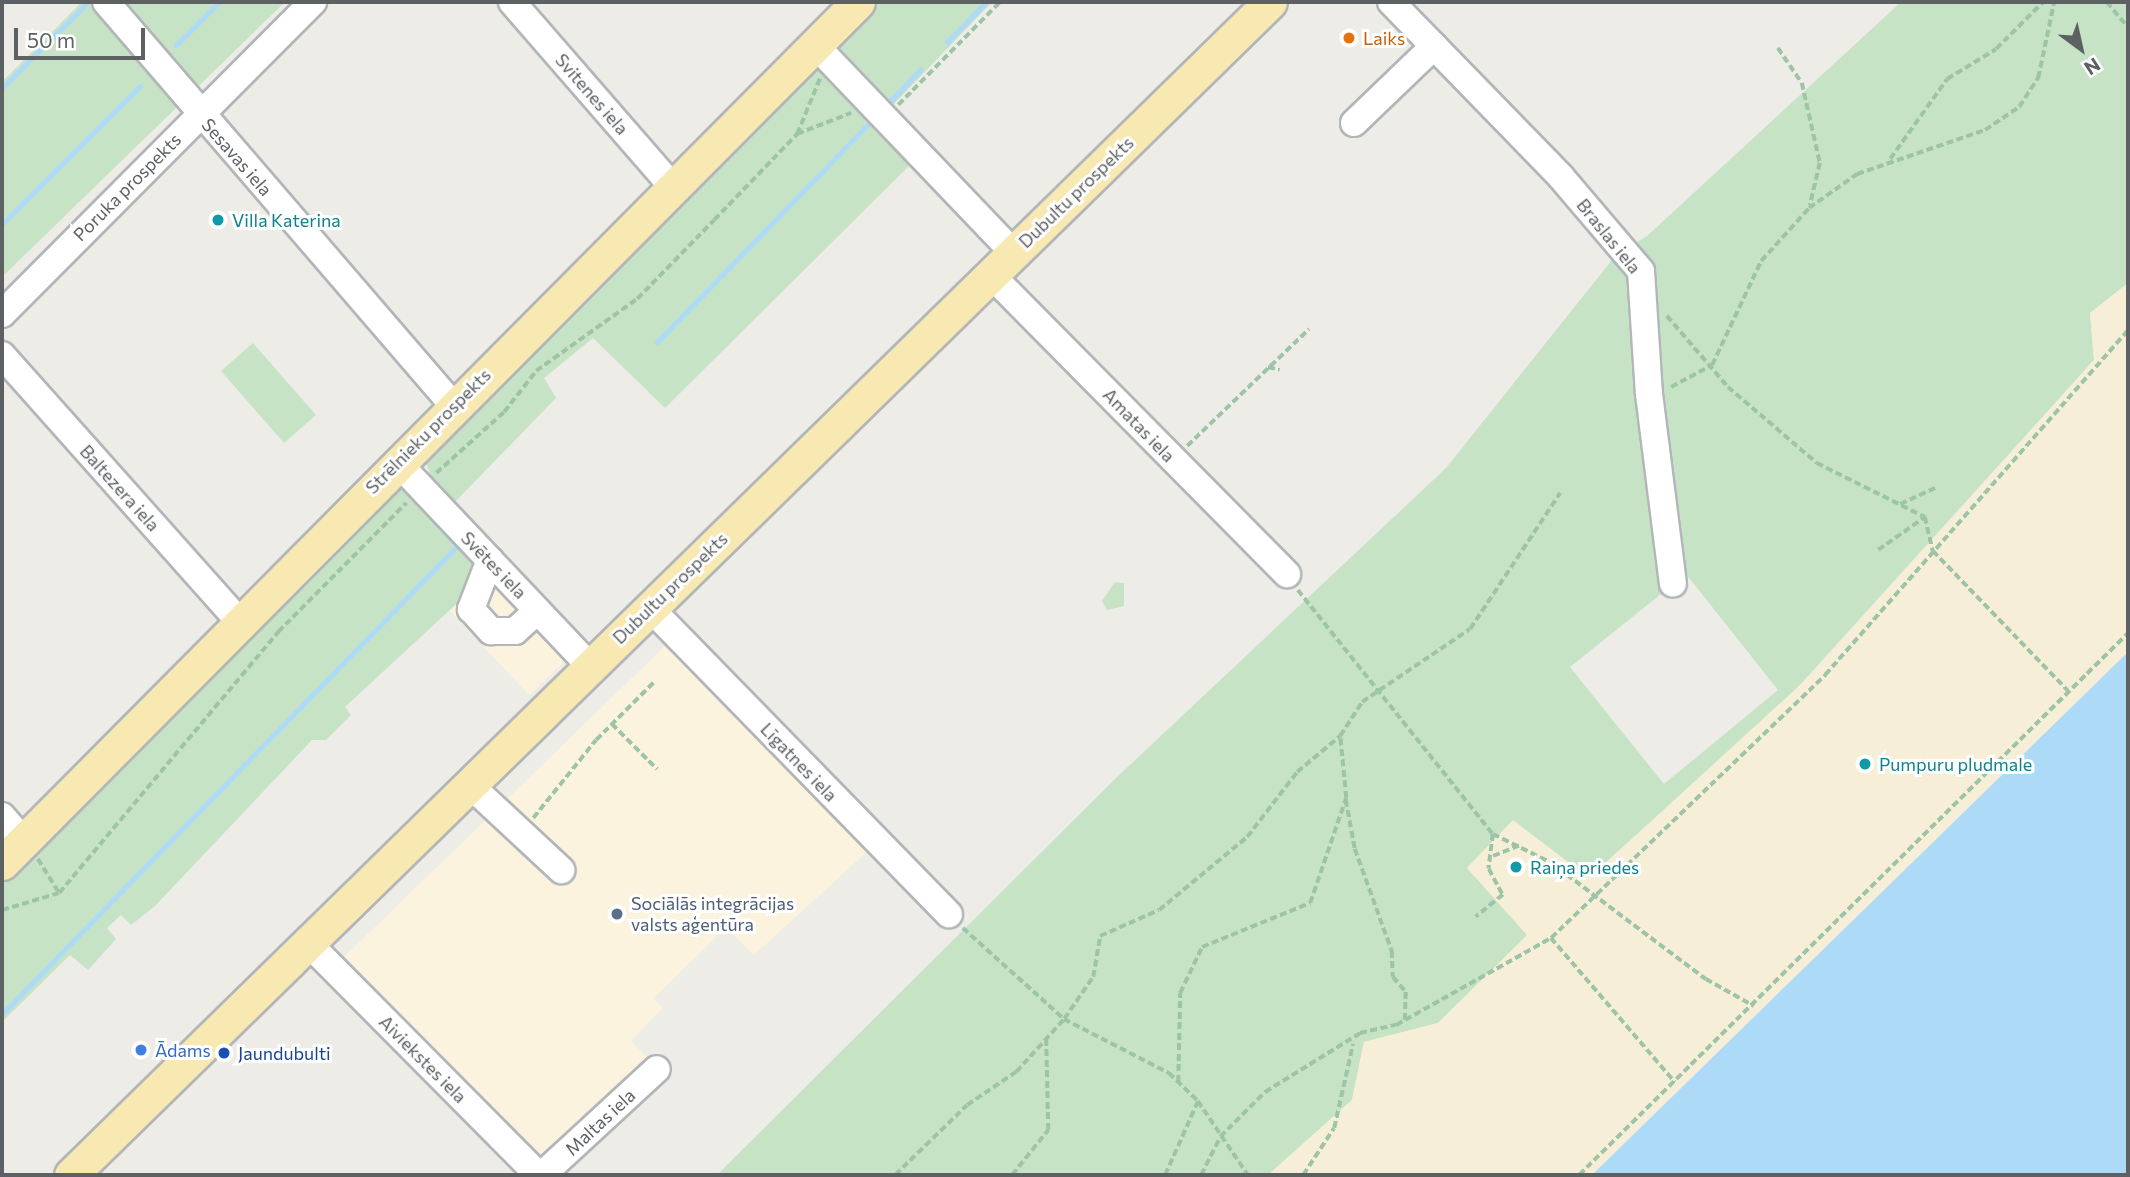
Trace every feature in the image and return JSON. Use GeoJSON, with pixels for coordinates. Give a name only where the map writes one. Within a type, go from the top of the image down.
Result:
{"type":"FeatureCollection","features":[{"type":"Feature","properties":{"kind":"main road","name":"Strēlnieku prospekts"},"geometry":{"type":"LineString","coordinates":[[13,852],[453,405],[858,2]]}},
{"type":"Feature","properties":{"kind":"main road","name":"Dubultu prospekts"},"geometry":{"type":"LineString","coordinates":[[71,1175],[1270,2]]}},
{"type":"Feature","properties":{"kind":"street","name":"Sesavas iela"},"geometry":{"type":"LineString","coordinates":[[106,2],[453,405]]}},
{"type":"Feature","properties":{"kind":"street","name":"Poruka prospekts"},"geometry":{"type":"LineString","coordinates":[[2,314],[313,2]]}},
{"type":"Feature","properties":{"kind":"street","name":"Svitenes iela"},"geometry":{"type":"LineString","coordinates":[[512,2],[673,187]]}},
{"type":"Feature","properties":{"kind":"street","name":"Braslas iela"},"geometry":{"type":"LineString","coordinates":[[1391,2],[1561,177],[1641,271],[1646,293],[1648,394],[1673,583]]}},
{"type":"Feature","properties":{"kind":"street","name":"Amatas iela"},"geometry":{"type":"LineString","coordinates":[[815,45],[880,111],[1002,264],[1173,460],[1287,574]]}},
{"type":"Feature","properties":{"kind":"street"},"geometry":{"type":"LineString","coordinates":[[1354,123],[1434,46]]}},
{"type":"Feature","properties":{"kind":"street","name":"Baltezera iela"},"geometry":{"type":"LineString","coordinates":[[2,355],[239,621]]}},
{"type":"Feature","properties":{"kind":"street","name":"Svētes iela"},"geometry":{"type":"LineString","coordinates":[[397,462],[591,667]]}},
{"type":"Feature","properties":{"kind":"street"},"geometry":{"type":"LineString","coordinates":[[490,561],[471,610],[491,631],[515,631],[537,611]]}},
{"type":"Feature","properties":{"kind":"street","name":"Līgatnes iela"},"geometry":{"type":"LineString","coordinates":[[650,608],[949,915]]}},
{"type":"Feature","properties":{"kind":"street"},"geometry":{"type":"LineString","coordinates":[[470,785],[561,870]]}},
{"type":"Feature","properties":{"kind":"street"},"geometry":{"type":"LineString","coordinates":[[2,816],[13,852]]}},
{"type":"Feature","properties":{"kind":"street","name":"Aiviekstes iela"},"geometry":{"type":"LineString","coordinates":[[308,943],[540,1175]]}},
{"type":"Feature","properties":{"kind":"street","name":"Maltas iela"},"geometry":{"type":"LineString","coordinates":[[540,1175],[616,1117],[657,1069]]}},
{"type":"Feature","properties":{"kind":"path"},"geometry":{"type":"LineString","coordinates":[[797,134],[880,111],[1000,2]]}},
{"type":"Feature","properties":{"kind":"path"},"geometry":{"type":"LineString","coordinates":[[1890,160],[1947,79],[1996,49],[2043,2]]}},
{"type":"Feature","properties":{"kind":"path"},"geometry":{"type":"LineString","coordinates":[[1648,394],[1712,365],[1761,261],[1809,208],[1890,160],[1985,130],[2019,107],[2038,79],[2054,2]]}},
{"type":"Feature","properties":{"kind":"path"},"geometry":{"type":"LineString","coordinates":[[2107,2],[2128,27]]}},
{"type":"Feature","properties":{"kind":"path"},"geometry":{"type":"LineString","coordinates":[[1778,48],[1802,83],[1820,163],[1809,208]]}},
{"type":"Feature","properties":{"kind":"path"},"geometry":{"type":"LineString","coordinates":[[1646,293],[1712,365],[1728,387],[1817,463],[1925,517],[1933,551],[2068,691]]}},
{"type":"Feature","properties":{"kind":"path"},"geometry":{"type":"LineString","coordinates":[[1173,460],[1309,329]]}},
{"type":"Feature","properties":{"kind":"path"},"geometry":{"type":"LineString","coordinates":[[1201,1175],[1220,1137],[1265,1092],[1353,1042],[1373,1026],[1405,1020],[1550,938],[1825,675],[2128,330]]}},
{"type":"Feature","properties":{"kind":"path"},"geometry":{"type":"LineString","coordinates":[[1268,367],[1280,370]]}},
{"type":"Feature","properties":{"kind":"path"},"geometry":{"type":"LineString","coordinates":[[1900,504],[1937,486]]}},
{"type":"Feature","properties":{"kind":"path"},"geometry":{"type":"LineString","coordinates":[[895,1175],[1046,1039],[1064,1019],[1093,977],[1100,936],[1159,910],[1247,837],[1297,772],[1340,736],[1362,702],[1380,693],[1400,672],[1437,656],[1470,629],[1560,493]]}},
{"type":"Feature","properties":{"kind":"path"},"geometry":{"type":"LineString","coordinates":[[1878,550],[1925,517]]}},
{"type":"Feature","properties":{"kind":"path"},"geometry":{"type":"LineString","coordinates":[[1287,574],[1493,834],[1525,845],[1706,979],[1754,1006]]}},
{"type":"Feature","properties":{"kind":"path"},"geometry":{"type":"LineString","coordinates":[[1579,1175],[1754,1006],[2128,633]]}},
{"type":"Feature","properties":{"kind":"path"},"geometry":{"type":"LineString","coordinates":[[520,833],[612,724],[656,681]]}},
{"type":"Feature","properties":{"kind":"path"},"geometry":{"type":"LineString","coordinates":[[612,724],[657,769]]}},
{"type":"Feature","properties":{"kind":"path"},"geometry":{"type":"LineString","coordinates":[[1340,736],[1346,798],[1355,849],[1392,951],[1393,977],[1406,992],[1405,1020]]}},
{"type":"Feature","properties":{"kind":"path"},"geometry":{"type":"LineString","coordinates":[[1178,1082],[1180,993],[1202,947],[1310,903],[1346,798]]}},
{"type":"Feature","properties":{"kind":"path"},"geometry":{"type":"LineString","coordinates":[[1476,917],[1503,895],[1490,878],[1493,834]]}},
{"type":"Feature","properties":{"kind":"path"},"geometry":{"type":"LineString","coordinates":[[1492,856],[1510,845],[1525,845]]}},
{"type":"Feature","properties":{"kind":"path"},"geometry":{"type":"LineString","coordinates":[[13,852],[59,893]]}},
{"type":"Feature","properties":{"kind":"path"},"geometry":{"type":"LineString","coordinates":[[949,915],[1064,1019],[1178,1082],[1198,1101],[1248,1175]]}},
{"type":"Feature","properties":{"kind":"path"},"geometry":{"type":"LineString","coordinates":[[1550,938],[1675,1082]]}},
{"type":"Feature","properties":{"kind":"path"},"geometry":{"type":"LineString","coordinates":[[1012,1175],[1048,1130],[1046,1039]]}},
{"type":"Feature","properties":{"kind":"path"},"geometry":{"type":"LineString","coordinates":[[1303,1175],[1334,1128],[1353,1042]]}},
{"type":"Feature","properties":{"kind":"path"},"geometry":{"type":"LineString","coordinates":[[1165,1175],[1198,1101]]}},
{"type":"Feature","properties":{"kind":"shaded area"},"geometry":{"type":"Polygon","coordinates":[[[492,571],[569,657],[529,695],[450,611],[492,571]]]}},
{"type":"Feature","properties":{"kind":"shaded area"},"geometry":{"type":"Polygon","coordinates":[[[668,643],[870,849],[754,955],[726,927],[654,998],[663,1008],[631,1041],[651,1061],[542,1164],[341,960],[668,643]]]}},
{"type":"Feature","properties":{"kind":"green space"},"geometry":{"type":"Polygon","coordinates":[[[82,2],[285,2],[2,277],[2,82],[82,2]]]}},
{"type":"Feature","properties":{"kind":"green space"},"geometry":{"type":"Polygon","coordinates":[[[873,2],[992,2],[891,107],[835,53],[833,41],[873,2]]]}},
{"type":"Feature","properties":{"kind":"green space"},"geometry":{"type":"Polygon","coordinates":[[[1901,2],[2128,2],[2128,283],[2090,313],[2094,360],[1779,708],[1588,878],[1512,821],[1467,868],[1528,935],[1438,1023],[1364,1042],[1352,1100],[1268,1175],[717,1175],[1116,778],[1446,468],[1616,255],[1647,236],[1901,2]],[[1686,574],[1570,667],[1664,784],[1778,690],[1686,574]]]}},
{"type":"Feature","properties":{"kind":"green space"},"geometry":{"type":"Polygon","coordinates":[[[813,63],[913,162],[665,408],[593,338],[544,378],[556,398],[452,505],[439,497],[426,463],[431,441],[813,63]]]}},
{"type":"Feature","properties":{"kind":"green space"},"geometry":{"type":"Polygon","coordinates":[[[253,343],[316,415],[284,443],[221,371],[253,343]]]}},
{"type":"Feature","properties":{"kind":"green space"},"geometry":{"type":"Polygon","coordinates":[[[397,488],[412,491],[492,571],[345,707],[351,715],[326,740],[312,740],[154,907],[131,925],[121,915],[107,928],[116,939],[88,970],[70,955],[2,1022],[2,877],[397,488]]]}},
{"type":"Feature","properties":{"kind":"green space"},"geometry":{"type":"Polygon","coordinates":[[[1115,582],[1124,583],[1124,606],[1107,610],[1102,601],[1115,582]]]}},
{"type":"Feature","properties":{"kind":"sand","name":"Pumpuru pludmale"},"geometry":{"type":"Polygon","coordinates":[[[2128,283],[2128,652],[1591,1175],[1268,1175],[1352,1100],[1364,1042],[1438,1023],[1527,935],[1467,868],[1513,820],[1589,878],[1811,675],[2094,360],[2090,313],[2128,283]]]}},
{"type":"Feature","properties":{"kind":"water"},"geometry":{"type":"Polygon","coordinates":[[[2128,652],[2128,1175],[1592,1175],[2128,652]]]}},
{"type":"Feature","properties":{"kind":"waterway"},"geometry":{"type":"LineString","coordinates":[[176,45],[219,2]]}},
{"type":"Feature","properties":{"kind":"waterway"},"geometry":{"type":"LineString","coordinates":[[947,42],[986,2]]}},
{"type":"Feature","properties":{"kind":"waterway"},"geometry":{"type":"LineString","coordinates":[[2,88],[86,4]]}},
{"type":"Feature","properties":{"kind":"waterway"},"geometry":{"type":"LineString","coordinates":[[888,103],[921,69]]}},
{"type":"Feature","properties":{"kind":"waterway"},"geometry":{"type":"LineString","coordinates":[[2,224],[140,86]]}},
{"type":"Feature","properties":{"kind":"waterway"},"geometry":{"type":"LineString","coordinates":[[657,342],[867,125]]}},
{"type":"Feature","properties":{"kind":"waterway"},"geometry":{"type":"LineString","coordinates":[[2,1014],[461,542]]}},
{"type":"Feature","properties":{"kind":"place","name":"Laiks"},"geometry":{"type":"Point","coordinates":[1349,38]}},
{"type":"Feature","properties":{"kind":"place","name":"Villa Katerina"},"geometry":{"type":"Point","coordinates":[218,220]}},
{"type":"Feature","properties":{"kind":"place","name":"Pumpuru pludmale"},"geometry":{"type":"Point","coordinates":[1865,764]}},
{"type":"Feature","properties":{"kind":"place","name":"Raiņa priedes"},"geometry":{"type":"Point","coordinates":[1516,867]}},
{"type":"Feature","properties":{"kind":"place","name":"Sociālās integrācijas valsts aģentūra"},"geometry":{"type":"Point","coordinates":[617,914]}},
{"type":"Feature","properties":{"kind":"place","name":"Ādams"},"geometry":{"type":"Point","coordinates":[141,1050]}},
{"type":"Feature","properties":{"kind":"place","name":"Jaundubulti"},"geometry":{"type":"Point","coordinates":[224,1053]}}]}
